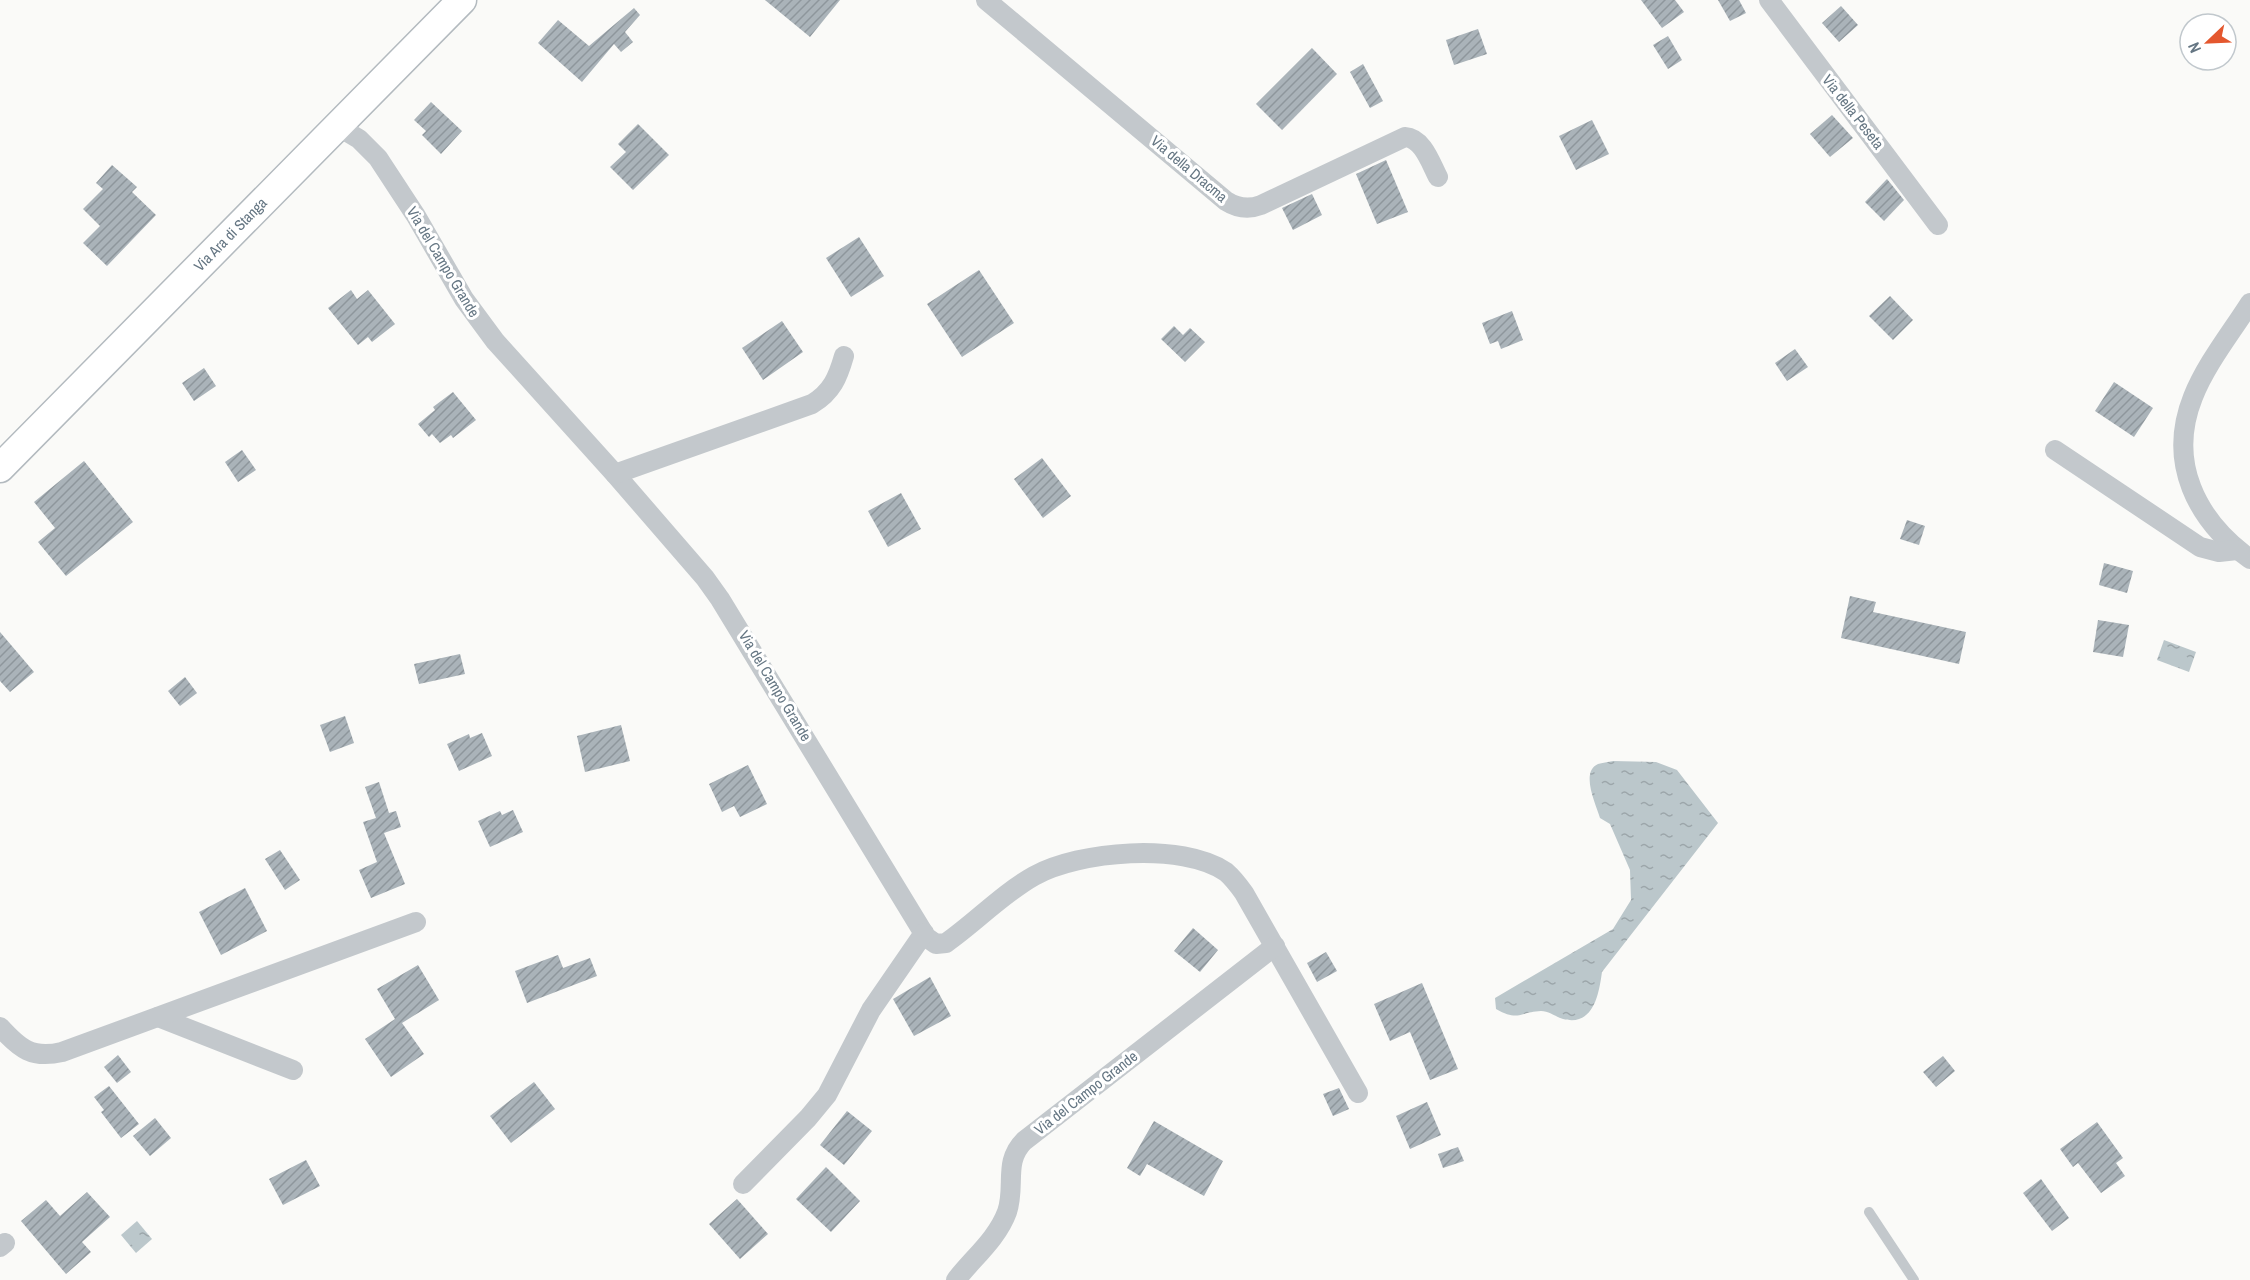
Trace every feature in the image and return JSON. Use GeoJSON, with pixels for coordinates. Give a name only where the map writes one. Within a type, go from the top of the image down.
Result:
{"type":"FeatureCollection","features":[{"type":"Feature","properties":{"kind":"street","name":"Via Ara di Stanga"},"geometry":{"type":"LineString","coordinates":[[0,468],[462,0]]}},
{"type":"Feature","properties":{"kind":"street","name":"Via della Dracma"},"geometry":{"type":"LineString","coordinates":[[986,0],[1226,201],[1237,207],[1250,208],[1261,205],[1405,137],[1410,137],[1419,144],[1438,177]]}},
{"type":"Feature","properties":{"kind":"street","name":"Via della Peseta"},"geometry":{"type":"LineString","coordinates":[[1769,0],[1938,225]]}},
{"type":"Feature","properties":{"kind":"street","name":"Via del Campo Grande"},"geometry":{"type":"LineString","coordinates":[[339,127],[359,139],[378,158],[408,203],[457,289],[476,317],[513,362],[615,474],[705,578],[726,606],[924,933]]}},
{"type":"Feature","properties":{"kind":"street"},"geometry":{"type":"LineString","coordinates":[[2244,555],[2217,531],[2197,502],[2185,464],[2183,435],[2197,388],[2250,303]]}},
{"type":"Feature","properties":{"kind":"street"},"geometry":{"type":"LineString","coordinates":[[615,474],[812,404],[827,394],[834,384],[844,356]]}},
{"type":"Feature","properties":{"kind":"street"},"geometry":{"type":"LineString","coordinates":[[2055,450],[2200,548],[2244,555]]}},
{"type":"Feature","properties":{"kind":"street"},"geometry":{"type":"LineString","coordinates":[[744,1184],[827,1095],[871,1010],[924,933],[936,944],[946,943],[1026,881],[1060,864],[1101,856],[1139,853],[1183,858],[1210,865],[1227,873],[1244,893],[1358,1093]]}},
{"type":"Feature","properties":{"kind":"street"},"geometry":{"type":"LineString","coordinates":[[0,1027],[18,1045],[29,1052],[47,1055],[70,1050],[416,922]]}},
{"type":"Feature","properties":{"kind":"street","name":"Via del Campo Grande"},"geometry":{"type":"LineString","coordinates":[[956,1280],[993,1237],[1003,1220],[1010,1198],[1012,1157],[1020,1145],[1275,946]]}},
{"type":"Feature","properties":{"kind":"street"},"geometry":{"type":"LineString","coordinates":[[158,1017],[293,1070]]}},
{"type":"Feature","properties":{"kind":"lane"},"geometry":{"type":"LineString","coordinates":[[1869,1212],[1914,1280]]}},
{"type":"Feature","properties":{"kind":"water"},"geometry":{"type":"Polygon","coordinates":[[[2164,640],[2196,652],[2189,672],[2157,660],[2164,640]]]}},
{"type":"Feature","properties":{"kind":"water"},"geometry":{"type":"Polygon","coordinates":[[[1613,761],[1656,762],[1677,770],[1718,823],[1602,972],[1597,998],[1588,1013],[1582,1018],[1573,1020],[1563,1019],[1544,1011],[1515,1016],[1504,1013],[1496,1009],[1495,998],[1613,929],[1631,900],[1630,870],[1610,824],[1600,818],[1591,789],[1590,774],[1593,768],[1598,764],[1613,761]]]}},
{"type":"Feature","properties":{"kind":"water"},"geometry":{"type":"Polygon","coordinates":[[[137,1221],[152,1239],[136,1253],[121,1235],[137,1221]]]}},
{"type":"Feature","properties":{"kind":"building"},"geometry":{"type":"Polygon","coordinates":[[[765,0],[840,0],[810,37],[765,0]]]}},
{"type":"Feature","properties":{"kind":"building"},"geometry":{"type":"Polygon","coordinates":[[[1641,0],[1675,0],[1684,12],[1662,28],[1641,0]]]}},
{"type":"Feature","properties":{"kind":"building"},"geometry":{"type":"Polygon","coordinates":[[[1718,0],[1739,0],[1746,13],[1730,21],[1718,0]]]}},
{"type":"Feature","properties":{"kind":"building"},"geometry":{"type":"Polygon","coordinates":[[[1841,6],[1858,25],[1839,42],[1822,23],[1841,6]]]}},
{"type":"Feature","properties":{"kind":"building"},"geometry":{"type":"Polygon","coordinates":[[[634,8],[640,15],[625,32],[633,42],[621,52],[614,44],[582,82],[538,43],[558,20],[589,46],[634,8]]]}},
{"type":"Feature","properties":{"kind":"building"},"geometry":{"type":"Polygon","coordinates":[[[1478,29],[1487,54],[1454,65],[1446,40],[1478,29]]]}},
{"type":"Feature","properties":{"kind":"building"},"geometry":{"type":"Polygon","coordinates":[[[1668,36],[1682,60],[1668,69],[1653,45],[1668,36]]]}},
{"type":"Feature","properties":{"kind":"building"},"geometry":{"type":"Polygon","coordinates":[[[1312,48],[1337,74],[1282,130],[1256,104],[1312,48]]]}},
{"type":"Feature","properties":{"kind":"building"},"geometry":{"type":"Polygon","coordinates":[[[1363,64],[1383,101],[1370,108],[1350,72],[1363,64]]]}},
{"type":"Feature","properties":{"kind":"building"},"geometry":{"type":"Polygon","coordinates":[[[431,102],[462,131],[441,154],[422,135],[426,131],[414,120],[431,102]]]}},
{"type":"Feature","properties":{"kind":"building"},"geometry":{"type":"Polygon","coordinates":[[[1832,115],[1853,138],[1830,157],[1810,134],[1832,115]]]}},
{"type":"Feature","properties":{"kind":"building"},"geometry":{"type":"Polygon","coordinates":[[[1592,120],[1609,154],[1576,170],[1559,136],[1592,120]]]}},
{"type":"Feature","properties":{"kind":"building"},"geometry":{"type":"Polygon","coordinates":[[[638,124],[669,155],[633,190],[610,167],[626,152],[618,144],[638,124]]]}},
{"type":"Feature","properties":{"kind":"building"},"geometry":{"type":"Polygon","coordinates":[[[1386,160],[1408,212],[1377,224],[1356,174],[1386,160]]]}},
{"type":"Feature","properties":{"kind":"building"},"geometry":{"type":"Polygon","coordinates":[[[112,165],[137,187],[132,192],[156,215],[107,266],[83,243],[100,226],[83,209],[103,189],[96,183],[112,165]]]}},
{"type":"Feature","properties":{"kind":"building"},"geometry":{"type":"Polygon","coordinates":[[[1887,179],[1904,200],[1884,221],[1865,202],[1887,179]]]}},
{"type":"Feature","properties":{"kind":"building"},"geometry":{"type":"Polygon","coordinates":[[[1312,194],[1322,215],[1293,230],[1282,208],[1312,194]]]}},
{"type":"Feature","properties":{"kind":"building"},"geometry":{"type":"Polygon","coordinates":[[[859,237],[884,276],[851,297],[826,258],[859,237]]]}},
{"type":"Feature","properties":{"kind":"building"},"geometry":{"type":"Polygon","coordinates":[[[979,270],[1014,323],[962,357],[927,304],[979,270]]]}},
{"type":"Feature","properties":{"kind":"building"},"geometry":{"type":"Polygon","coordinates":[[[351,290],[357,299],[368,290],[395,324],[372,342],[368,337],[358,345],[328,308],[351,290]]]}},
{"type":"Feature","properties":{"kind":"building"},"geometry":{"type":"Polygon","coordinates":[[[1890,296],[1913,320],[1893,340],[1869,316],[1890,296]]]}},
{"type":"Feature","properties":{"kind":"building"},"geometry":{"type":"Polygon","coordinates":[[[1512,311],[1523,340],[1501,349],[1498,341],[1490,344],[1482,323],[1512,311]]]}},
{"type":"Feature","properties":{"kind":"building"},"geometry":{"type":"Polygon","coordinates":[[[782,321],[803,352],[763,380],[742,348],[782,321]]]}},
{"type":"Feature","properties":{"kind":"building"},"geometry":{"type":"Polygon","coordinates":[[[1174,326],[1183,335],[1190,328],[1205,342],[1185,362],[1161,339],[1174,326]]]}},
{"type":"Feature","properties":{"kind":"building"},"geometry":{"type":"Polygon","coordinates":[[[1795,349],[1808,367],[1787,381],[1775,363],[1795,349]]]}},
{"type":"Feature","properties":{"kind":"building"},"geometry":{"type":"Polygon","coordinates":[[[204,368],[216,386],[194,401],[182,383],[204,368]]]}},
{"type":"Feature","properties":{"kind":"building"},"geometry":{"type":"Polygon","coordinates":[[[2114,382],[2153,408],[2134,437],[2095,411],[2114,382]]]}},
{"type":"Feature","properties":{"kind":"building"},"geometry":{"type":"Polygon","coordinates":[[[453,392],[476,420],[453,438],[451,435],[440,443],[432,434],[429,437],[418,424],[435,410],[433,407],[453,392]]]}},
{"type":"Feature","properties":{"kind":"building"},"geometry":{"type":"Polygon","coordinates":[[[242,450],[256,470],[238,482],[225,462],[242,450]]]}},
{"type":"Feature","properties":{"kind":"building"},"geometry":{"type":"Polygon","coordinates":[[[1042,458],[1071,496],[1043,518],[1014,479],[1042,458]]]}},
{"type":"Feature","properties":{"kind":"building"},"geometry":{"type":"Polygon","coordinates":[[[84,461],[133,522],[66,576],[38,542],[55,528],[34,502],[84,461]]]}},
{"type":"Feature","properties":{"kind":"building"},"geometry":{"type":"Polygon","coordinates":[[[901,493],[921,529],[888,547],[868,511],[901,493]]]}},
{"type":"Feature","properties":{"kind":"building"},"geometry":{"type":"Polygon","coordinates":[[[1907,520],[1925,526],[1919,545],[1900,539],[1907,520]]]}},
{"type":"Feature","properties":{"kind":"building"},"geometry":{"type":"Polygon","coordinates":[[[2104,563],[2133,571],[2127,593],[2099,585],[2104,563]]]}},
{"type":"Feature","properties":{"kind":"building"},"geometry":{"type":"Polygon","coordinates":[[[1850,596],[1876,602],[1873,612],[1966,632],[1959,664],[1841,638],[1850,596]]]}},
{"type":"Feature","properties":{"kind":"building"},"geometry":{"type":"Polygon","coordinates":[[[2098,620],[2129,625],[2123,657],[2093,652],[2098,620]]]}},
{"type":"Feature","properties":{"kind":"building"},"geometry":{"type":"Polygon","coordinates":[[[0,632],[34,672],[10,692],[0,681],[0,632]]]}},
{"type":"Feature","properties":{"kind":"building"},"geometry":{"type":"Polygon","coordinates":[[[460,654],[465,674],[419,684],[414,664],[460,654]]]}},
{"type":"Feature","properties":{"kind":"building"},"geometry":{"type":"Polygon","coordinates":[[[185,677],[197,693],[180,706],[168,691],[185,677]]]}},
{"type":"Feature","properties":{"kind":"building"},"geometry":{"type":"Polygon","coordinates":[[[345,716],[354,743],[330,752],[320,725],[345,716]]]}},
{"type":"Feature","properties":{"kind":"building"},"geometry":{"type":"Polygon","coordinates":[[[621,725],[630,761],[585,772],[577,736],[621,725]]]}},
{"type":"Feature","properties":{"kind":"building"},"geometry":{"type":"Polygon","coordinates":[[[482,733],[492,756],[459,771],[447,744],[469,734],[470,738],[482,733]]]}},
{"type":"Feature","properties":{"kind":"building"},"geometry":{"type":"Polygon","coordinates":[[[748,765],[767,804],[740,817],[734,806],[722,812],[709,784],[748,765]]]}},
{"type":"Feature","properties":{"kind":"building"},"geometry":{"type":"Polygon","coordinates":[[[379,782],[389,813],[396,811],[401,827],[384,833],[405,884],[371,898],[359,870],[377,862],[363,822],[376,818],[365,787],[379,782]]]}},
{"type":"Feature","properties":{"kind":"building"},"geometry":{"type":"Polygon","coordinates":[[[513,810],[523,832],[490,847],[478,821],[500,811],[502,815],[513,810]]]}},
{"type":"Feature","properties":{"kind":"building"},"geometry":{"type":"Polygon","coordinates":[[[280,850],[300,880],[285,890],[265,859],[280,850]]]}},
{"type":"Feature","properties":{"kind":"building"},"geometry":{"type":"Polygon","coordinates":[[[245,888],[267,931],[221,955],[199,912],[245,888]]]}},
{"type":"Feature","properties":{"kind":"building"},"geometry":{"type":"Polygon","coordinates":[[[1193,928],[1218,950],[1200,972],[1174,951],[1193,928]]]}},
{"type":"Feature","properties":{"kind":"building"},"geometry":{"type":"Polygon","coordinates":[[[1326,952],[1337,971],[1317,982],[1307,963],[1326,952]]]}},
{"type":"Feature","properties":{"kind":"building"},"geometry":{"type":"Polygon","coordinates":[[[558,955],[563,968],[590,958],[597,976],[527,1003],[515,971],[558,955]]]}},
{"type":"Feature","properties":{"kind":"building"},"geometry":{"type":"Polygon","coordinates":[[[418,965],[439,1000],[402,1023],[424,1054],[391,1077],[365,1039],[395,1019],[377,989],[418,965]]]}},
{"type":"Feature","properties":{"kind":"building"},"geometry":{"type":"Polygon","coordinates":[[[930,977],[951,1016],[914,1036],[893,999],[930,977]]]}},
{"type":"Feature","properties":{"kind":"building"},"geometry":{"type":"Polygon","coordinates":[[[1422,983],[1458,1069],[1430,1080],[1410,1032],[1390,1041],[1374,1004],[1422,983]]]}},
{"type":"Feature","properties":{"kind":"building"},"geometry":{"type":"Polygon","coordinates":[[[118,1055],[131,1072],[117,1083],[104,1067],[118,1055]]]}},
{"type":"Feature","properties":{"kind":"building"},"geometry":{"type":"Polygon","coordinates":[[[1943,1056],[1955,1071],[1936,1087],[1923,1072],[1943,1056]]]}},
{"type":"Feature","properties":{"kind":"building"},"geometry":{"type":"Polygon","coordinates":[[[534,1082],[555,1109],[511,1143],[490,1116],[534,1082]]]}},
{"type":"Feature","properties":{"kind":"building"},"geometry":{"type":"Polygon","coordinates":[[[109,1086],[139,1124],[121,1138],[101,1112],[104,1110],[94,1097],[109,1086]]]}},
{"type":"Feature","properties":{"kind":"building"},"geometry":{"type":"Polygon","coordinates":[[[1339,1088],[1349,1109],[1333,1116],[1323,1094],[1339,1088]]]}},
{"type":"Feature","properties":{"kind":"building"},"geometry":{"type":"Polygon","coordinates":[[[1427,1102],[1441,1135],[1410,1149],[1396,1116],[1427,1102]]]}},
{"type":"Feature","properties":{"kind":"building"},"geometry":{"type":"Polygon","coordinates":[[[847,1111],[872,1131],[844,1165],[820,1145],[847,1111]]]}},
{"type":"Feature","properties":{"kind":"building"},"geometry":{"type":"Polygon","coordinates":[[[155,1118],[171,1138],[150,1156],[133,1136],[155,1118]]]}},
{"type":"Feature","properties":{"kind":"building"},"geometry":{"type":"Polygon","coordinates":[[[1154,1121],[1223,1161],[1204,1196],[1147,1164],[1140,1176],[1127,1168],[1154,1121]]]}},
{"type":"Feature","properties":{"kind":"building"},"geometry":{"type":"Polygon","coordinates":[[[2097,1122],[2123,1158],[2116,1163],[2125,1176],[2101,1193],[2078,1163],[2073,1167],[2060,1149],[2097,1122]]]}},
{"type":"Feature","properties":{"kind":"building"},"geometry":{"type":"Polygon","coordinates":[[[1458,1147],[1464,1161],[1443,1168],[1438,1154],[1458,1147]]]}},
{"type":"Feature","properties":{"kind":"building"},"geometry":{"type":"Polygon","coordinates":[[[306,1160],[320,1186],[283,1205],[269,1179],[306,1160]]]}},
{"type":"Feature","properties":{"kind":"building"},"geometry":{"type":"Polygon","coordinates":[[[826,1167],[860,1201],[831,1232],[796,1199],[826,1167]]]}},
{"type":"Feature","properties":{"kind":"building"},"geometry":{"type":"Polygon","coordinates":[[[2041,1179],[2069,1218],[2052,1231],[2023,1193],[2041,1179]]]}},
{"type":"Feature","properties":{"kind":"building"},"geometry":{"type":"Polygon","coordinates":[[[87,1192],[110,1217],[82,1242],[91,1252],[66,1274],[21,1221],[46,1200],[60,1216],[87,1192]]]}},
{"type":"Feature","properties":{"kind":"building"},"geometry":{"type":"Polygon","coordinates":[[[737,1199],[768,1234],[740,1259],[709,1224],[737,1199]]]}}]}
